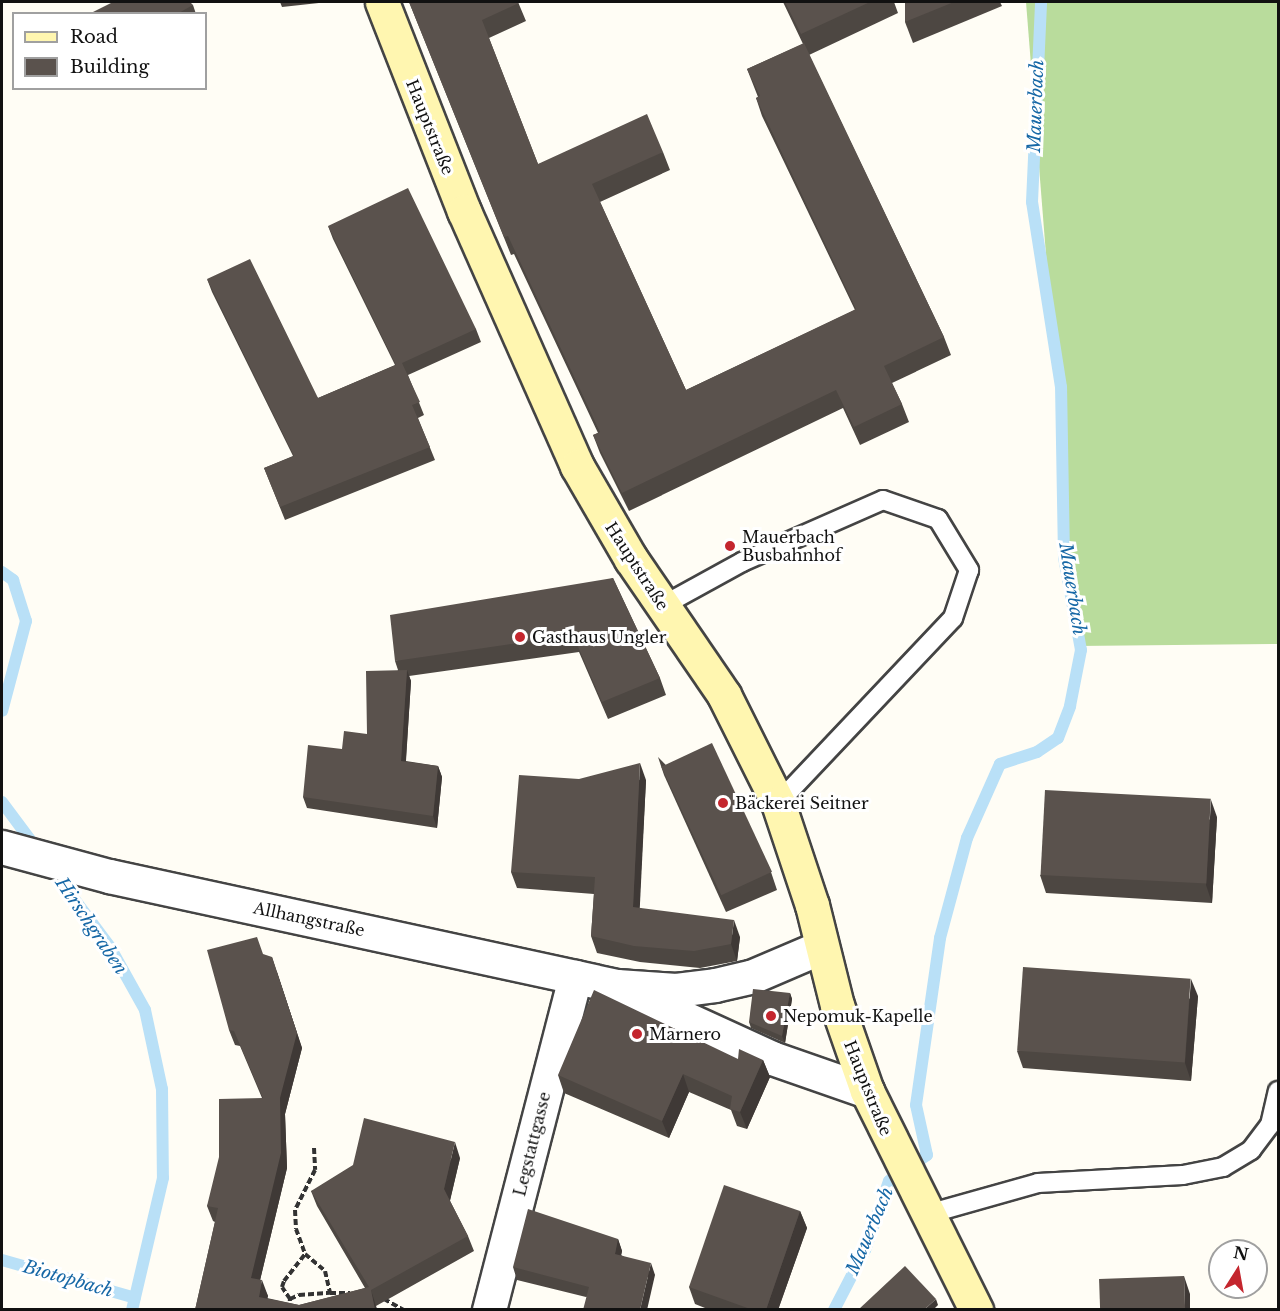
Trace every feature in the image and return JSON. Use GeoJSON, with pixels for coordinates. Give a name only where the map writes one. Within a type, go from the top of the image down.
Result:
{"type":"FeatureCollection","features":[{"type":"Feature","properties":{"kind":"main road","name":"Hauptstraße"},"geometry":{"type":"LineString","coordinates":[[382,2],[464,211],[568,448],[603,514],[662,606],[724,695],[778,803],[806,885],[821,947],[867,1091],[899,1161],[928,1214]]}},
{"type":"Feature","properties":{"kind":"main road"},"geometry":{"type":"LineString","coordinates":[[928,1214],[976,1310]]}},
{"type":"Feature","properties":{"kind":"street","name":"Allhangstraße"},"geometry":{"type":"LineString","coordinates":[[6,849],[110,876],[617,986],[676,990],[714,985],[751,977],[821,947]]}},
{"type":"Feature","properties":{"kind":"street","name":"Legstattgasse"},"geometry":{"type":"LineString","coordinates":[[489,1310],[574,977]]}},
{"type":"Feature","properties":{"kind":"street","name":"Allhangstraße"},"geometry":{"type":"LineString","coordinates":[[617,986],[772,1058],[867,1091]]}},
{"type":"Feature","properties":{"kind":"lane"},"geometry":{"type":"LineString","coordinates":[[662,606],[742,562],[883,500],[938,519],[969,570],[953,618],[778,803]]}},
{"type":"Feature","properties":{"kind":"lane"},"geometry":{"type":"LineString","coordinates":[[928,1214],[1038,1183],[1183,1175],[1223,1167],[1251,1150],[1270,1125],[1278,1091]]}},
{"type":"Feature","properties":{"kind":"path"},"geometry":{"type":"LineString","coordinates":[[314,1148],[315,1170],[296,1210],[296,1229],[305,1254],[325,1270],[330,1293]]}},
{"type":"Feature","properties":{"kind":"path"},"geometry":{"type":"LineString","coordinates":[[289,1310],[290,1299],[282,1287],[305,1254]]}},
{"type":"Feature","properties":{"kind":"path"},"geometry":{"type":"LineString","coordinates":[[290,1299],[330,1293],[354,1293]]}},
{"type":"Feature","properties":{"kind":"path"},"geometry":{"type":"LineString","coordinates":[[381,1298],[404,1310]]}},
{"type":"Feature","properties":{"kind":"green space"},"geometry":{"type":"Polygon","coordinates":[[[1026,2],[1278,2],[1278,644],[1077,646],[1026,2]]]}},
{"type":"Feature","properties":{"kind":"building"},"geometry":{"type":"Polygon","coordinates":[[[113,2],[190,2],[193,5],[181,12],[93,12],[113,2]]]}},
{"type":"Feature","properties":{"kind":"building"},"geometry":{"type":"Polygon","coordinates":[[[409,2],[519,3],[482,20],[538,164],[647,114],[663,152],[592,184],[686,390],[856,309],[756,98],[760,96],[747,69],[804,43],[944,337],[884,366],[902,404],[854,427],[836,390],[622,493],[593,435],[600,432],[508,236],[504,237],[409,2]]]}},
{"type":"Feature","properties":{"kind":"building"},"geometry":{"type":"Polygon","coordinates":[[[785,2],[870,2],[801,34],[785,2]]]}},
{"type":"Feature","properties":{"kind":"building"},"geometry":{"type":"Polygon","coordinates":[[[905,2],[954,2],[905,22],[905,2]]]}},
{"type":"Feature","properties":{"kind":"building"},"geometry":{"type":"Polygon","coordinates":[[[408,188],[476,329],[402,363],[420,402],[412,405],[430,447],[280,507],[264,468],[294,456],[207,279],[250,259],[318,398],[396,365],[328,226],[408,188]]]}},
{"type":"Feature","properties":{"kind":"building"},"geometry":{"type":"Polygon","coordinates":[[[613,578],[660,678],[602,702],[573,635],[395,661],[390,615],[613,578]]]}},
{"type":"Feature","properties":{"kind":"building"},"geometry":{"type":"Polygon","coordinates":[[[407,670],[401,761],[438,766],[433,816],[303,797],[308,745],[342,749],[344,731],[367,734],[366,671],[407,670]]]}},
{"type":"Feature","properties":{"kind":"building"},"geometry":{"type":"Polygon","coordinates":[[[712,743],[772,872],[721,895],[661,767],[712,743]]]}},
{"type":"Feature","properties":{"kind":"building"},"geometry":{"type":"Polygon","coordinates":[[[640,763],[633,907],[734,920],[731,944],[694,951],[634,946],[591,936],[595,877],[511,872],[519,775],[579,779],[640,763]]]}},
{"type":"Feature","properties":{"kind":"building"},"geometry":{"type":"Polygon","coordinates":[[[1045,790],[1211,799],[1206,884],[1041,875],[1045,790]]]}},
{"type":"Feature","properties":{"kind":"building"},"geometry":{"type":"Polygon","coordinates":[[[257,937],[263,954],[272,957],[297,1033],[280,1098],[281,1153],[251,1278],[262,1280],[259,1297],[299,1305],[369,1287],[311,1191],[353,1165],[364,1118],[455,1142],[444,1189],[468,1236],[371,1290],[375,1310],[195,1310],[218,1208],[207,1206],[219,1157],[219,1099],[263,1098],[234,1031],[229,1030],[207,950],[257,937]]]}},
{"type":"Feature","properties":{"kind":"building"},"geometry":{"type":"Polygon","coordinates":[[[1023,967],[1191,979],[1185,1063],[1017,1051],[1023,967]]]}},
{"type":"Feature","properties":{"kind":"building","name":"Nepomuk-Kapelle"},"geometry":{"type":"Polygon","coordinates":[[[753,989],[790,993],[782,1036],[749,1022],[753,989]]]}},
{"type":"Feature","properties":{"kind":"building"},"geometry":{"type":"Polygon","coordinates":[[[594,990],[738,1059],[739,1049],[763,1060],[740,1112],[730,1109],[732,1096],[683,1074],[662,1121],[558,1075],[594,990]]]}},
{"type":"Feature","properties":{"kind":"building"},"geometry":{"type":"Polygon","coordinates":[[[724,1185],[800,1211],[766,1310],[753,1310],[689,1287],[724,1185]]]}},
{"type":"Feature","properties":{"kind":"building"},"geometry":{"type":"Polygon","coordinates":[[[528,1209],[618,1239],[615,1254],[651,1263],[640,1310],[583,1310],[589,1287],[513,1267],[528,1209]]]}},
{"type":"Feature","properties":{"kind":"building"},"geometry":{"type":"Polygon","coordinates":[[[905,1266],[936,1299],[924,1310],[858,1310],[905,1266]]]}},
{"type":"Feature","properties":{"kind":"building"},"geometry":{"type":"Polygon","coordinates":[[[1184,1276],[1185,1310],[1100,1310],[1099,1279],[1184,1276]]]}},
{"type":"Feature","properties":{"kind":"waterway","name":"Mauerbach"},"geometry":{"type":"LineString","coordinates":[[834,1310],[865,1250],[889,1181],[927,1155],[916,1105],[940,938],[967,838],[1000,764],[1037,752],[1058,738],[1070,706],[1081,650],[1064,557],[1061,387],[1032,202],[1041,2]]}},
{"type":"Feature","properties":{"kind":"waterway","name":"Hirschgraben"},"geometry":{"type":"LineString","coordinates":[[2,572],[13,580],[26,621],[2,711]]}},
{"type":"Feature","properties":{"kind":"waterway","name":"Hirschgraben"},"geometry":{"type":"LineString","coordinates":[[2,802],[37,849]]}},
{"type":"Feature","properties":{"kind":"waterway","name":"Hirschgraben"},"geometry":{"type":"LineString","coordinates":[[51,868],[110,947],[145,1010],[162,1089],[163,1178],[132,1310]]}},
{"type":"Feature","properties":{"kind":"waterway","name":"Biotopbach"},"geometry":{"type":"LineString","coordinates":[[2,1260],[135,1298]]}},
{"type":"Feature","properties":{"kind":"place","name":"Mauerbach Busbahnhof"},"geometry":{"type":"Point","coordinates":[730,546]}},
{"type":"Feature","properties":{"kind":"place","name":"Gasthaus Ungler"},"geometry":{"type":"Point","coordinates":[520,637]}},
{"type":"Feature","properties":{"kind":"place","name":"Bäckerei Seitner"},"geometry":{"type":"Point","coordinates":[723,803]}},
{"type":"Feature","properties":{"kind":"place","name":"Nepomuk-Kapelle"},"geometry":{"type":"Point","coordinates":[771,1016]}},
{"type":"Feature","properties":{"kind":"place","name":"Marnero"},"geometry":{"type":"Point","coordinates":[637,1034]}}]}
